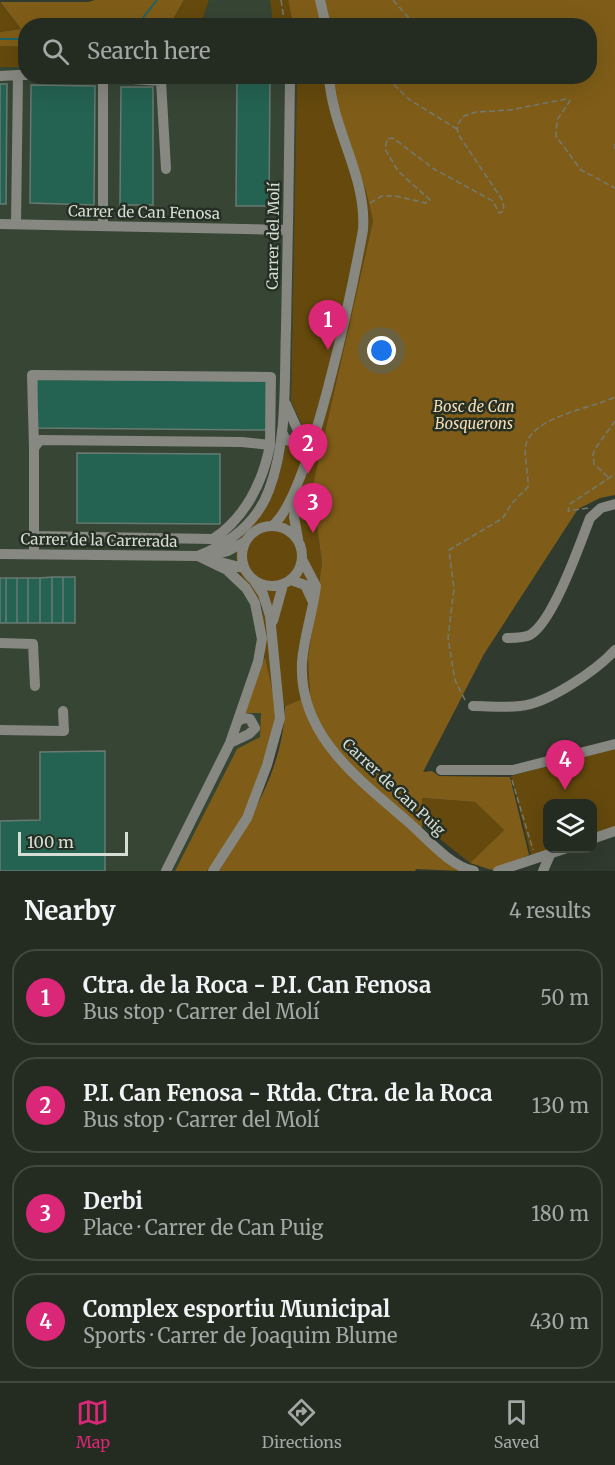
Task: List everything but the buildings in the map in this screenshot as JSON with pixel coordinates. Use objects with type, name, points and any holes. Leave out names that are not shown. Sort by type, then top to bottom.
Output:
[{"type":"street","points":[[320,0],[324,18]]},
{"type":"street","points":[[0,76],[18,75]]},
{"type":"street","points":[[15,224],[22,84]]},
{"type":"street","points":[[102,226],[103,84]]},
{"type":"street","points":[[161,84],[166,169]]},
{"type":"street","name":"Carrer del Molí","points":[[198,556],[224,546],[251,519],[268,493],[278,460],[284,395],[290,84]]},
{"type":"street","points":[[213,871],[247,818],[277,734],[280,707],[270,616],[263,594],[243,568],[242,554],[246,540],[256,531],[272,526],[284,513],[298,483],[315,435],[361,243],[364,206],[333,109],[330,84]]},
{"type":"street","name":"Carrer de Can Fenosa","points":[[0,224],[288,230]]},
{"type":"street","points":[[34,536],[213,539],[229,529],[265,473],[270,446],[272,377],[32,375],[34,554]]},
{"type":"street","name":"Carrer del Molí","points":[[282,432],[286,440],[292,441],[299,433],[284,395]]},
{"type":"street","points":[[34,448],[40,440],[242,442],[270,446]]},
{"type":"street","points":[[271,630],[287,583],[303,561],[294,517],[298,483]]},
{"type":"street","points":[[507,638],[528,636],[536,631],[554,604],[590,518],[601,508],[615,504]]},
{"type":"street","points":[[272,526],[290,531],[298,539]]},
{"type":"street","name":"Carrer de la Carrerada","points":[[0,554],[198,556],[228,551],[246,540]]},
{"type":"street","points":[[166,871],[230,743],[258,662],[262,639],[255,603],[238,578],[198,556]]},
{"type":"street","name":"Carrer de la Carrerada","points":[[198,556],[243,568]]},
{"type":"street","name":"Carrer de Can Puig","points":[[303,561],[315,581],[304,648],[302,676],[305,696],[320,736],[379,796],[453,860],[474,871]]},
{"type":"street","points":[[255,582],[267,586],[287,583],[305,585],[311,593],[312,603]]},
{"type":"street","points":[[0,643],[33,644],[35,686]]},
{"type":"street","points":[[473,706],[521,706],[541,701],[605,661],[615,650]]},
{"type":"street","points":[[0,730],[64,731],[63,711]]},
{"type":"street","points":[[230,743],[249,734],[255,728],[250,719],[244,718],[238,721]]},
{"type":"street","points":[[441,770],[509,770],[615,744]]},
{"type":"street","points":[[597,837],[615,831]]},
{"type":"street","points":[[498,871],[556,853]]},
{"type":"street","points":[[543,871],[550,855]]},
{"type":"path","points":[[281,0],[284,18]]},
{"type":"path","points":[[393,0],[409,18]]},
{"type":"path","points":[[394,84],[404,95],[458,129]]},
{"type":"path","points":[[364,206],[382,196],[426,203],[430,200],[398,171],[385,149],[387,139],[393,138],[435,169],[493,201],[499,213],[504,211],[502,201],[458,134],[457,124],[464,116],[476,112],[510,110],[566,99],[570,101],[570,105],[557,120],[556,136],[581,170],[615,188]]},
{"type":"path","points":[[615,144],[615,149]]},
{"type":"path","points":[[473,706],[460,694],[448,638],[454,589],[449,550],[503,518],[512,503],[528,487],[529,470],[524,447],[532,431],[547,422],[615,397]]},
{"type":"path","points":[[608,477],[594,464],[593,454],[615,421]]},
{"type":"path","points":[[601,508],[568,511],[570,504],[615,474]]},
{"type":"path","points":[[509,770],[536,859]]},
{"type":"shaded area","points":[[184,0],[209,0],[203,18],[174,18]]},
{"type":"shaded area","points":[[209,0],[270,0],[272,18],[203,18]]},
{"type":"shaded area","points":[[270,0],[288,0],[292,18],[272,18]]},
{"type":"shaded area","points":[[0,3],[18,25],[18,29],[0,32]]},
{"type":"shaded area","points":[[0,46],[18,47],[18,67],[0,67]]},
{"type":"shaded area","points":[[0,67],[18,67],[18,84],[297,84],[291,401],[304,430],[299,445],[286,445],[281,470],[236,569],[262,604],[265,657],[245,712],[261,713],[260,737],[237,749],[175,871],[0,871]]},
{"type":"shaded area","points":[[297,84],[333,84],[341,121],[366,191],[373,221],[312,489],[322,563],[308,658],[310,696],[285,706],[276,706],[265,657],[262,604],[236,569],[236,542],[255,521],[269,498],[286,445],[299,445],[304,430],[291,401]]},
{"type":"shaded area","points":[[615,748],[615,827],[597,834],[597,799],[543,799],[543,852],[531,855],[511,776]]},
{"type":"shaded area","points":[[421,798],[475,802],[504,830],[470,863],[421,824]]},
{"type":"green space","points":[[95,0],[184,0],[174,18],[18,18],[18,25],[0,2],[88,2]]},
{"type":"green space","name":"Bosc de Can Bosquerons","points":[[288,0],[615,0],[615,495],[600,498],[578,509],[484,654],[423,772],[432,771],[439,776],[510,777],[529,855],[492,870],[470,863],[504,830],[475,802],[422,798],[422,840],[461,871],[416,869],[415,871],[219,871],[253,813],[272,772],[279,750],[285,706],[310,696],[308,658],[322,563],[312,489],[373,221],[366,191],[341,121],[333,84],[597,84],[597,18],[292,18]]},
{"type":"green space","points":[[18,29],[18,47],[0,46],[0,32]]},
{"type":"green space","points":[[265,657],[276,706],[274,728],[249,803],[233,835],[207,871],[175,871],[237,749],[260,737],[261,713],[245,713]]},
{"type":"waterway","points":[[143,18],[157,0]]},
{"type":"waterway","points":[[0,39],[18,39]]},
{"type":"place","name":"Ctra. de la Roca - P.I. Can Fenosa","points":[[328,350]]},
{"type":"place","name":"P.I. Can Fenosa - Rtda. Ctra. de la Roca","points":[[308,474]]},
{"type":"place","name":"Derbi","points":[[313,533]]},
{"type":"place","name":"Complex esportiu Municipal","points":[[565,790]]}]
